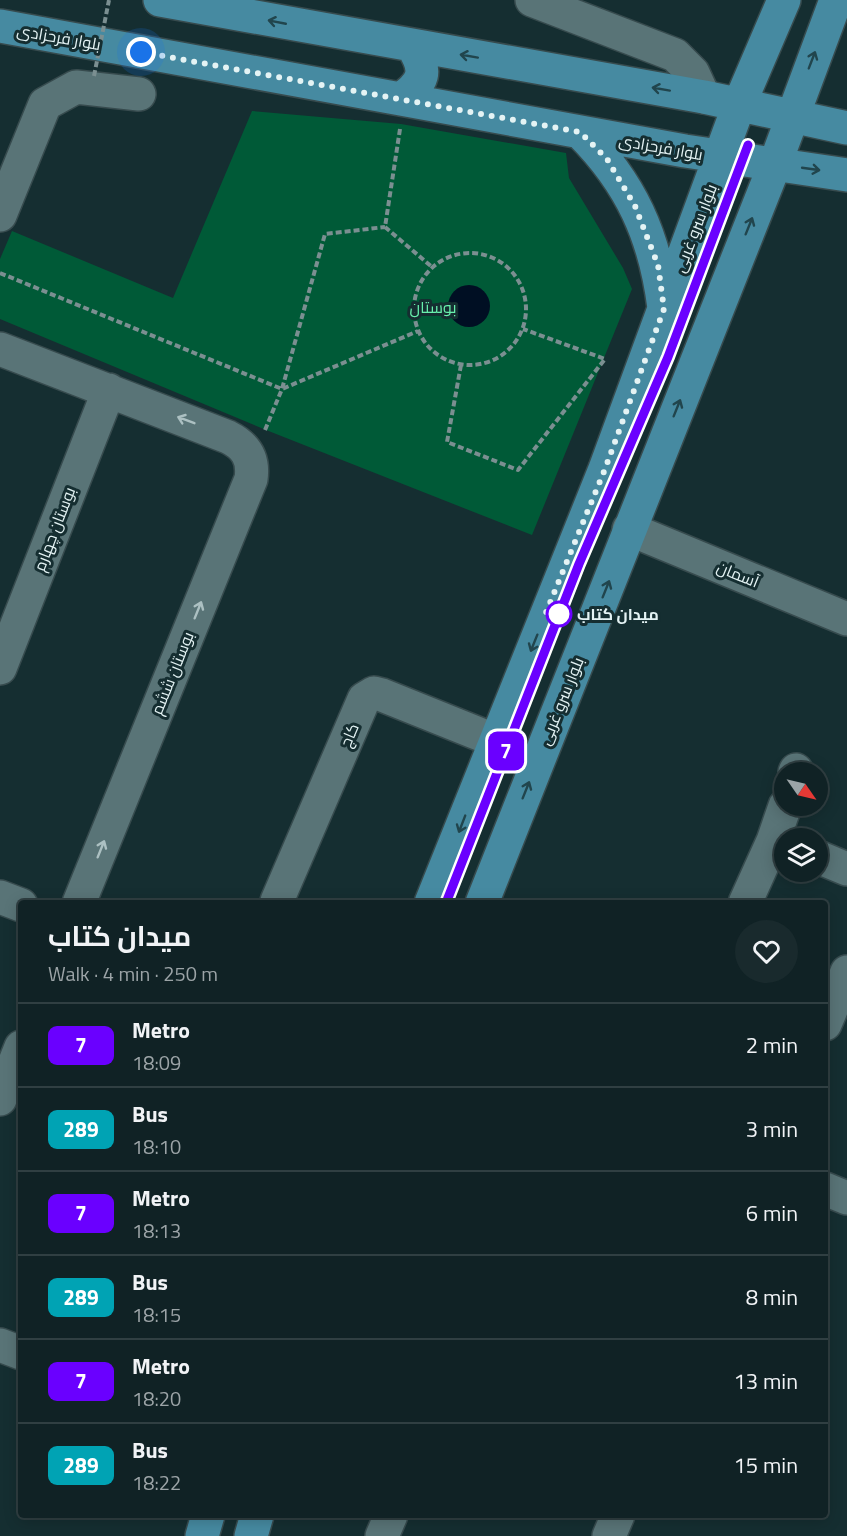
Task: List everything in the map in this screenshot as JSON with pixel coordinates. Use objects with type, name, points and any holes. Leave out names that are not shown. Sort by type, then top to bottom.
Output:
[{"type":"main road","points":[[160,0],[413,47],[704,97],[847,128]]},
{"type":"main road","name":"بلوار سرو غربی","points":[[432,900],[494,740],[605,469],[739,105],[784,0]]},
{"type":"main road","name":"بلوار سرو غربی","points":[[483,900],[774,164],[836,0]]},
{"type":"main road","name":"بلوار فرحزادی","points":[[0,26],[401,111],[580,132],[774,164]]},
{"type":"main road","points":[[401,111],[423,75],[422,62],[413,47]]},
{"type":"main road","points":[[580,132],[607,159],[635,206],[658,265],[664,309]]},
{"type":"main road","points":[[774,164],[847,175]]},
{"type":"main road","points":[[202,1536],[207,1518]]},
{"type":"main road","points":[[250,1536],[256,1518]]},
{"type":"street","points":[[539,1],[675,55],[693,73],[704,97]]},
{"type":"street","points":[[0,215],[45,104],[76,87],[139,94]]},
{"type":"street","points":[[0,349],[240,443]]},
{"type":"street","name":"بوستان چهارم","points":[[0,669],[108,390]]},
{"type":"street","name":"بوستان ششم","points":[[80,900],[251,478],[252,462],[240,443]]},
{"type":"street","name":"آسمان","points":[[629,529],[845,613]]},
{"type":"street","name":"کاج","points":[[277,900],[364,699],[374,693],[382,694],[494,740]]},
{"type":"street","points":[[747,900],[774,852]]},
{"type":"street","points":[[828,861],[847,869]]},
{"type":"street","points":[[0,897],[18,904]]},
{"type":"street","points":[[828,1017],[847,972]]},
{"type":"street","points":[[0,1099],[18,1054]]},
{"type":"street","points":[[828,1189],[847,1198]]},
{"type":"street","points":[[0,1345],[18,1352]]},
{"type":"street","points":[[382,1536],[390,1518]]},
{"type":"street","points":[[609,1536],[617,1518]]},
{"type":"path","points":[[94,76],[109,0]]},
{"type":"path","points":[[385,226],[401,111]]},
{"type":"path","points":[[240,443],[266,430],[282,389],[325,234],[385,226],[432,267]]},
{"type":"path","points":[[466,252],[485,254],[502,262],[516,275],[525,292],[527,311],[523,329],[513,346],[498,358],[480,365],[461,365],[443,359],[428,347],[418,331],[414,315],[415,297],[432,267],[448,257],[466,252]]},
{"type":"path","points":[[0,273],[282,389],[418,331]]},
{"type":"path","points":[[461,365],[447,441],[518,470],[605,359],[523,329]]},
{"type":"green space","name":"بوستان","points":[[252,111],[401,124],[566,153],[569,178],[623,268],[632,289],[532,535],[266,430],[0,319],[0,259],[12,231],[173,298]]},
{"type":"water","points":[[469,285],[477,286],[484,291],[489,298],[489,314],[484,321],[477,326],[469,327],[461,326],[454,321],[449,314],[448,306],[449,298],[454,291],[461,286]]},
{"type":"metro line","name":"7","points":[[447,900],[579,564],[668,357],[748,145]]},
{"type":"place","name":"میدان کتاب","points":[[559,614]]},
{"type":"route","points":[[141,52],[580,132],[607,159],[635,206],[658,265],[664,309],[605,469],[545,615],[559,614]]}]
